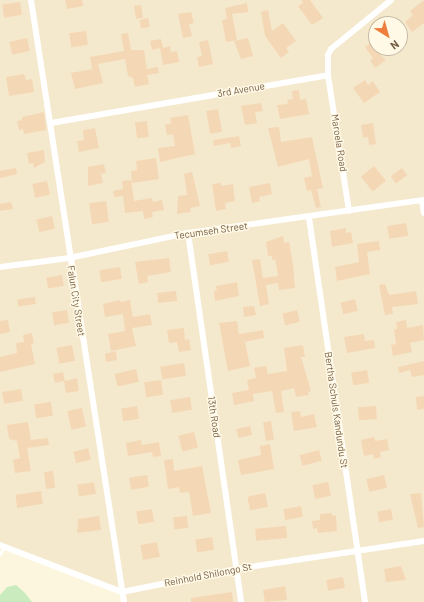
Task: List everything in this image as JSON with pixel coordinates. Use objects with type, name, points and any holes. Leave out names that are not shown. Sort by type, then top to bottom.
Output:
[{"type":"street","name":"Falun City Street","points":[[31,0],[51,123],[69,258],[124,602]]},
{"type":"street","points":[[328,75],[328,55],[331,49],[392,0]]},
{"type":"street","name":"3rd Avenue","points":[[51,123],[328,75]]},
{"type":"street","name":"Maroela Road","points":[[328,75],[350,210]]},
{"type":"street","points":[[423,200],[424,213]]},
{"type":"street","name":"Tecumseh Street","points":[[0,267],[69,258],[188,233],[309,218],[350,210],[423,200]]},
{"type":"street","name":"Bertha Schuls Kandundu St","points":[[309,218],[365,602]]},
{"type":"street","name":"13th Road","points":[[188,233],[242,602]]},
{"type":"street","name":"Reinhold Shilongo St","points":[[122,592],[236,569],[424,541]]},
{"type":"street","points":[[2,546],[122,592]]},
{"type":"lane","points":[[0,554],[2,546]]},
{"type":"shaded area","points":[[0,0],[424,0],[424,602],[124,602],[122,592],[0,545]]},
{"type":"green space","points":[[16,585],[32,602],[0,602],[0,595],[7,587]]},
{"type":"building","points":[[65,0],[82,0],[83,6],[67,9]]},
{"type":"building","points":[[301,0],[310,0],[323,18],[312,25],[298,6],[303,3]]},
{"type":"building","points":[[424,0],[424,23],[412,32],[408,26],[408,19],[413,15],[410,11]]},
{"type":"building","points":[[20,2],[22,15],[4,18],[2,5]]},
{"type":"building","points":[[247,3],[248,12],[232,14],[237,40],[226,42],[222,20],[227,19],[225,8]]},
{"type":"building","points":[[141,5],[143,18],[136,19],[134,6]]},
{"type":"building","points":[[268,10],[272,31],[283,23],[296,41],[286,48],[289,52],[281,58],[265,36],[261,12]]},
{"type":"building","points":[[191,12],[194,23],[189,24],[192,36],[183,38],[178,14]]},
{"type":"building","points":[[148,18],[150,27],[141,29],[139,20]]},
{"type":"building","points":[[86,31],[88,45],[71,47],[69,33]]},
{"type":"building","points":[[128,33],[131,50],[144,50],[147,69],[158,67],[159,73],[147,75],[149,84],[135,87],[133,78],[128,76],[125,59],[98,64],[103,83],[75,89],[71,73],[92,69],[90,57],[124,51],[121,34]]},
{"type":"building","points":[[27,38],[30,51],[12,55],[9,42]]},
{"type":"building","points":[[248,38],[253,56],[241,59],[234,41]]},
{"type":"building","points":[[161,39],[163,48],[170,46],[171,52],[177,51],[179,62],[163,65],[160,48],[152,50],[150,41]]},
{"type":"building","points":[[208,40],[213,64],[199,67],[197,57],[202,56],[199,42]]},
{"type":"building","points":[[372,56],[382,56],[386,60],[375,68],[370,60],[373,58]]},
{"type":"building","points":[[24,74],[26,80],[32,79],[34,92],[9,96],[6,77]]},
{"type":"building","points":[[365,80],[368,85],[373,81],[380,92],[364,103],[353,88]]},
{"type":"building","points":[[299,90],[300,100],[306,99],[309,114],[280,119],[277,105],[288,104],[287,100],[293,99],[292,91]]},
{"type":"building","points":[[261,103],[263,111],[255,112],[257,123],[245,125],[241,106]]},
{"type":"building","points":[[218,109],[222,132],[210,134],[206,111]]},
{"type":"building","points":[[44,112],[46,130],[24,134],[23,129],[19,130],[17,121],[22,120],[22,117]]},
{"type":"building","points":[[188,115],[195,154],[160,162],[158,148],[175,146],[173,134],[167,135],[165,124],[171,124],[170,118]]},
{"type":"building","points":[[147,121],[149,137],[137,138],[135,122]]},
{"type":"building","points":[[373,123],[376,144],[369,145],[368,137],[363,138],[361,125]]},
{"type":"building","points":[[279,127],[281,142],[312,137],[323,188],[317,189],[321,207],[316,208],[311,190],[307,191],[304,178],[312,176],[309,159],[278,167],[268,128]]},
{"type":"building","points":[[95,128],[99,148],[79,152],[77,141],[84,140],[83,130]]},
{"type":"building","points":[[239,136],[241,146],[231,148],[230,143],[214,146],[213,140]]},
{"type":"building","points":[[44,150],[45,162],[34,168],[33,163],[29,164],[27,153]]},
{"type":"building","points":[[156,158],[159,179],[132,183],[131,171],[137,170],[136,161]]},
{"type":"building","points":[[104,164],[106,173],[101,174],[103,183],[88,186],[88,167]]},
{"type":"building","points":[[374,166],[386,181],[373,191],[361,177]]},
{"type":"building","points":[[16,168],[17,174],[0,178],[0,171]]},
{"type":"building","points":[[402,168],[407,175],[396,184],[391,176]]},
{"type":"building","points":[[192,172],[200,206],[190,208],[191,212],[177,214],[178,196],[187,195],[184,174]]},
{"type":"building","points":[[131,180],[134,201],[152,198],[153,202],[162,200],[164,210],[152,212],[153,217],[144,219],[143,211],[125,213],[123,196],[114,197],[113,191],[123,189],[122,181]]},
{"type":"building","points":[[47,181],[50,195],[35,198],[32,184]]},
{"type":"building","points":[[221,183],[221,186],[233,184],[235,201],[225,203],[226,209],[216,211],[212,184]]},
{"type":"building","points":[[270,183],[272,194],[259,197],[260,201],[252,203],[249,187]]},
{"type":"building","points":[[106,201],[109,222],[92,224],[89,203]]},
{"type":"building","points":[[11,202],[13,209],[0,211],[0,204]]},
{"type":"building","points":[[52,216],[55,229],[39,232],[36,220]]},
{"type":"building","points":[[406,223],[408,236],[389,239],[387,226]]},
{"type":"building","points":[[346,228],[346,233],[351,232],[353,243],[332,247],[330,231]]},
{"type":"building","points":[[283,236],[284,243],[289,242],[295,288],[279,290],[278,283],[266,285],[269,304],[260,306],[252,260],[260,259],[263,278],[278,276],[275,259],[272,260],[272,256],[268,256],[266,242]]},
{"type":"building","points":[[379,241],[380,250],[367,252],[370,274],[337,281],[335,267],[359,262],[357,244]]},
{"type":"building","points":[[227,251],[229,262],[210,265],[208,254]]},
{"type":"building","points":[[169,258],[171,272],[147,276],[148,282],[139,284],[135,262]]},
{"type":"building","points":[[120,267],[122,279],[101,282],[99,270]]},
{"type":"building","points":[[62,275],[64,286],[48,289],[46,278]]},
{"type":"building","points":[[237,282],[239,296],[215,301],[214,291],[217,290],[216,286]]},
{"type":"building","points":[[385,284],[389,295],[416,291],[418,304],[392,307],[393,314],[385,315],[379,285]]},
{"type":"building","points":[[176,291],[177,301],[158,303],[157,293]]},
{"type":"building","points":[[35,297],[36,304],[18,306],[17,300]]},
{"type":"building","points":[[355,299],[358,311],[343,314],[340,303]]},
{"type":"building","points":[[120,300],[121,302],[130,300],[133,317],[150,314],[152,325],[132,328],[136,346],[111,351],[108,334],[125,331],[123,314],[105,317],[103,304]]},
{"type":"building","points":[[254,306],[256,315],[244,317],[243,307]]},
{"type":"building","points":[[67,310],[69,323],[54,325],[52,312]]},
{"type":"building","points":[[297,310],[300,322],[285,325],[282,314]]},
{"type":"building","points":[[8,320],[10,332],[0,334],[0,321]]},
{"type":"building","points":[[406,320],[407,328],[423,325],[424,340],[410,343],[412,352],[393,356],[391,345],[396,344],[394,330],[397,329],[396,322]]},
{"type":"building","points":[[237,321],[239,334],[263,330],[264,338],[245,342],[250,366],[228,371],[219,323]]},
{"type":"building","points":[[184,328],[185,340],[189,339],[191,350],[179,352],[177,342],[169,343],[167,330]]},
{"type":"building","points":[[32,333],[34,343],[31,344],[35,364],[0,372],[0,357],[17,353],[16,343],[24,342],[23,335]]},
{"type":"building","points":[[364,334],[365,341],[374,340],[375,348],[347,353],[344,337]]},
{"type":"building","points":[[72,345],[75,361],[59,364],[56,348]]},
{"type":"building","points":[[303,345],[305,357],[301,357],[311,391],[308,392],[309,395],[296,397],[294,388],[281,391],[284,412],[276,413],[272,391],[253,394],[254,401],[234,405],[232,393],[249,390],[247,380],[256,378],[254,368],[266,366],[268,374],[287,371],[284,348]]},
{"type":"building","points":[[116,351],[117,360],[106,362],[105,354]]},
{"type":"building","points":[[424,361],[424,375],[412,377],[410,370],[399,373],[398,367]]},
{"type":"building","points":[[184,363],[186,376],[162,380],[160,367]]},
{"type":"building","points":[[136,369],[139,382],[117,387],[115,374]]},
{"type":"building","points":[[367,370],[369,383],[353,385],[351,373]]},
{"type":"building","points":[[63,372],[65,381],[77,378],[79,391],[66,393],[64,381],[55,383],[53,374]]},
{"type":"building","points":[[161,380],[163,395],[146,397],[144,382]]},
{"type":"building","points":[[21,389],[23,401],[4,404],[2,392]]},
{"type":"building","points":[[424,396],[424,409],[417,410],[416,397]]},
{"type":"building","points":[[190,397],[192,410],[172,413],[170,400]]},
{"type":"building","points":[[51,402],[53,416],[36,418],[34,404]]},
{"type":"building","points":[[137,406],[139,419],[123,421],[121,409]]},
{"type":"building","points":[[376,406],[377,419],[359,420],[358,407]]},
{"type":"building","points":[[82,408],[86,427],[71,430],[67,411]]},
{"type":"building","points":[[300,411],[301,417],[314,414],[317,427],[294,431],[291,412]]},
{"type":"building","points":[[271,421],[274,440],[266,441],[263,422]]},
{"type":"building","points":[[28,422],[31,440],[48,438],[49,445],[27,448],[31,471],[15,473],[13,460],[20,458],[17,441],[9,439],[7,425]]},
{"type":"building","points":[[250,426],[252,435],[238,438],[236,429]]},
{"type":"building","points":[[194,432],[198,448],[182,451],[178,436]]},
{"type":"building","points":[[374,437],[375,441],[387,439],[389,450],[380,452],[381,457],[374,459],[373,454],[364,456],[361,440]]},
{"type":"building","points":[[141,440],[142,445],[159,442],[161,456],[153,457],[152,452],[128,456],[126,443]]},
{"type":"building","points":[[270,444],[274,469],[241,475],[238,460],[261,455],[260,446]]},
{"type":"building","points":[[88,448],[91,460],[76,463],[73,452]]},
{"type":"building","points":[[319,450],[322,461],[303,466],[300,455]]},
{"type":"building","points":[[173,459],[174,471],[202,466],[211,513],[193,516],[189,492],[180,493],[179,487],[168,489],[164,460]]},
{"type":"building","points":[[53,471],[55,488],[46,489],[44,472]]},
{"type":"building","points":[[147,475],[149,487],[131,490],[129,478]]},
{"type":"building","points":[[384,475],[387,488],[369,492],[366,479]]},
{"type":"building","points":[[94,482],[96,494],[79,497],[77,485]]},
{"type":"building","points":[[328,482],[331,496],[315,499],[312,485]]},
{"type":"building","points":[[41,491],[43,504],[17,508],[15,495]]},
{"type":"building","points":[[265,493],[268,507],[250,510],[247,497]]},
{"type":"building","points":[[421,493],[424,527],[418,528],[410,494]]},
{"type":"building","points":[[301,506],[303,517],[285,520],[283,509]]},
{"type":"building","points":[[152,509],[154,522],[138,524],[136,512]]},
{"type":"building","points":[[391,509],[393,520],[379,522],[377,511]]},
{"type":"building","points":[[332,513],[332,516],[336,515],[337,531],[318,533],[317,528],[313,529],[312,521],[320,520],[320,514]]},
{"type":"building","points":[[99,516],[101,530],[77,533],[78,519]]},
{"type":"building","points":[[187,516],[188,528],[174,529],[173,517]]},
{"type":"building","points":[[286,526],[287,538],[256,541],[255,529]]},
{"type":"building","points":[[212,537],[214,550],[197,552],[195,540]]},
{"type":"building","points":[[157,542],[160,557],[143,560],[140,545]]},
{"type":"building","points":[[401,566],[406,580],[386,582],[384,569]]},
{"type":"building","points":[[343,577],[345,588],[328,591],[326,580]]},
{"type":"building","points":[[285,586],[287,600],[265,602],[263,590]]},
{"type":"building","points":[[232,592],[233,602],[191,602],[191,598]]}]
